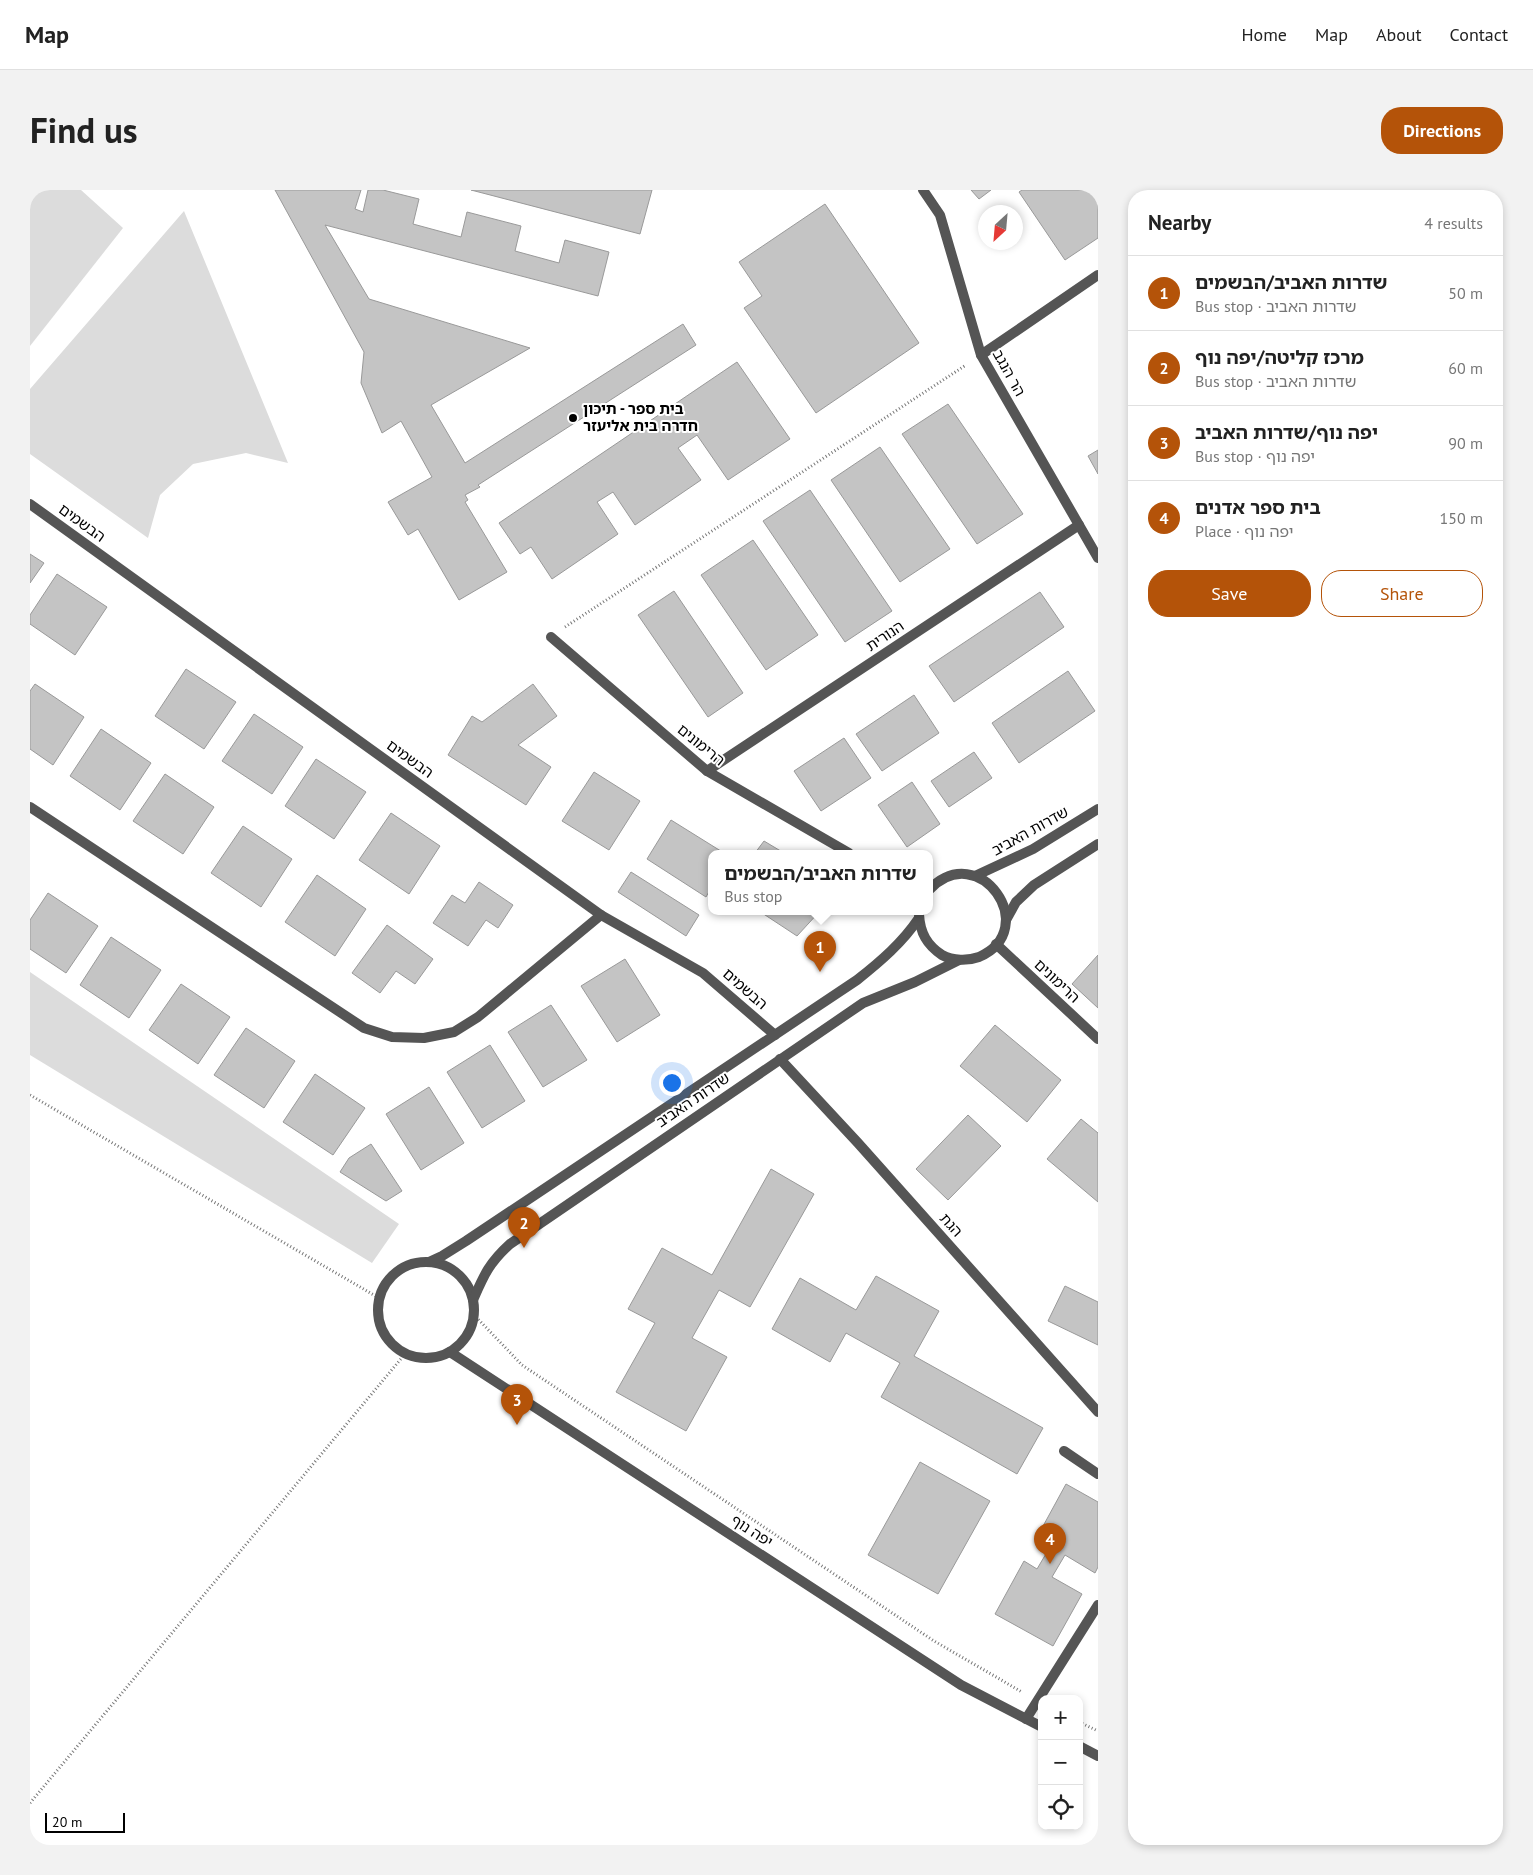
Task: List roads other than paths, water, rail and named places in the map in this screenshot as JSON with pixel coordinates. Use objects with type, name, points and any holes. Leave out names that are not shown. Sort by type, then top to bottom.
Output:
[{"type":"street","name":"הר הנגב","points":[[923,190],[940,215],[981,355],[1098,558]]},
{"type":"street","points":[[981,355],[1098,275]]},
{"type":"street","name":"הבשמים","points":[[30,504],[601,915],[703,973],[775,1035]]},
{"type":"street","name":"הנורית","points":[[707,771],[1079,525]]},
{"type":"street","name":"הרימונים","points":[[551,637],[707,771],[844,850]]},
{"type":"street","points":[[30,807],[364,1028],[392,1037],[424,1038],[454,1032],[478,1017],[601,915]]},
{"type":"street","name":"שדרות האביב","points":[[975,876],[1033,849],[1098,809]]},
{"type":"street","points":[[996,944],[1003,933],[1006,920],[1016,902],[1034,885],[1098,844]]},
{"type":"street","points":[[933,887],[946,877],[960,874],[975,876],[988,882],[998,893],[1004,906],[1006,920]]},
{"type":"street","name":"שדרות האביב","points":[[429,1262],[466,1241],[870,970],[906,936],[918,915]]},
{"type":"street","points":[[919,915],[924,938],[933,949],[945,957],[959,960]]},
{"type":"street","name":"הרימונים","points":[[996,944],[1098,1039]]},
{"type":"street","name":"שדרות האביב","points":[[473,1300],[485,1271],[496,1256],[510,1244],[780,1059],[863,1003],[915,982],[959,960],[974,959],[987,953],[996,944]]},
{"type":"street","name":"הגת","points":[[780,1059],[858,1143],[1098,1412]]},
{"type":"street","points":[[429,1262],[446,1266],[458,1274],[468,1286],[473,1300],[474,1315],[470,1330],[462,1343],[450,1352],[436,1357],[421,1358],[405,1354],[391,1344],[382,1330],[377,1314],[379,1298],[386,1282],[397,1270],[413,1264],[429,1262]]},
{"type":"street","name":"יפה נוף","points":[[450,1352],[961,1685],[1038,1725]]},
{"type":"street","points":[[1064,1451],[1098,1474]]},
{"type":"street","points":[[1026,1719],[1098,1605]]},
{"type":"street","points":[[1083,1748],[1098,1756]]},
{"type":"place","name":"בית ספר - תיכון חדרה בית אליעזר","points":[[573,418]]},
{"type":"place","name":"שדרות האביב/הבשמים","points":[[820,972]]},
{"type":"place","name":"מרכז קליטה/יפה נוף","points":[[524,1248]]},
{"type":"place","name":"יפה נוף/שדרות האביב","points":[[517,1425]]},
{"type":"place","name":"בית ספר אדנים","points":[[1050,1564]]}]
